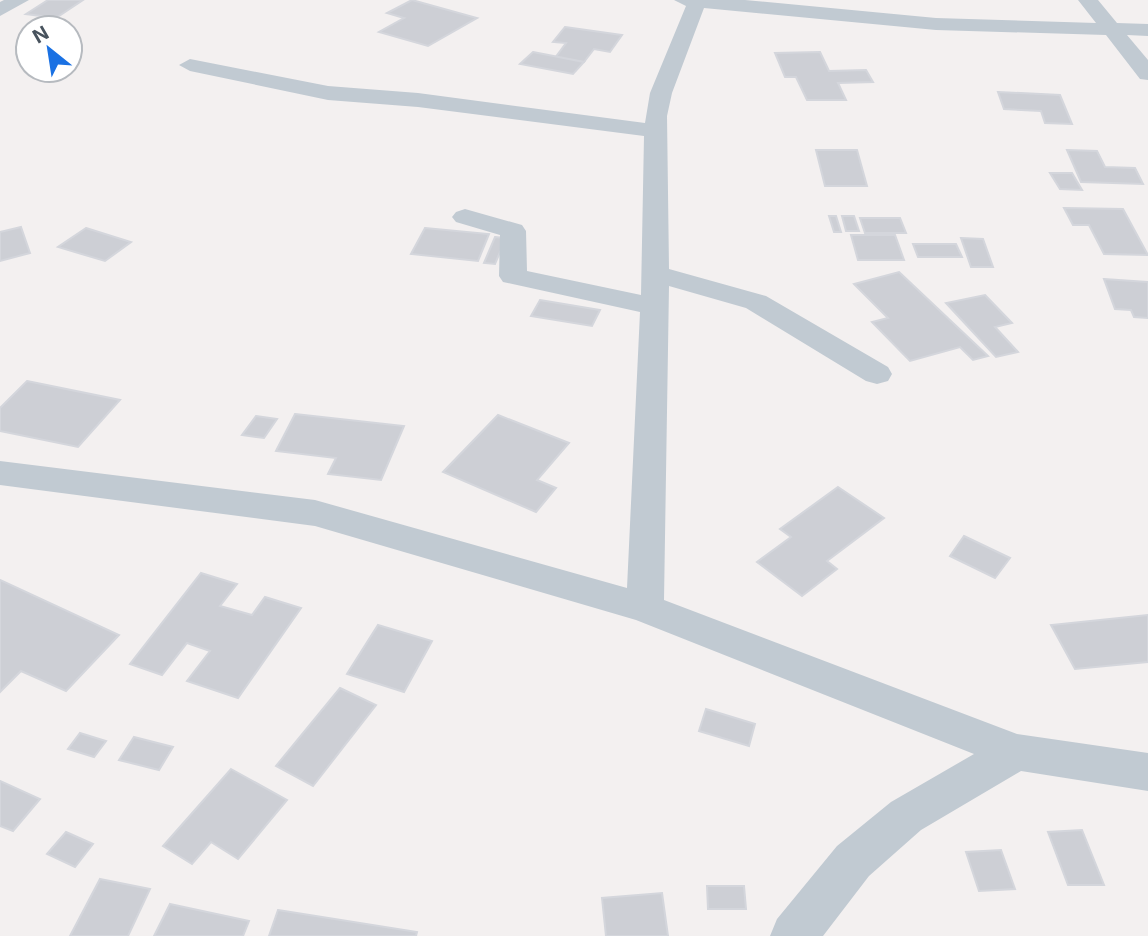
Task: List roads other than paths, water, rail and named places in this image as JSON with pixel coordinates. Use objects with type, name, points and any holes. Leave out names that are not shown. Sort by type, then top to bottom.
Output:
[{"type":"street","points":[[0,10],[19,0]]},
{"type":"street","points":[[1088,0],[1148,74]]},
{"type":"street","points":[[645,608],[656,274],[656,131],[661,93],[690,1],[936,24],[1148,30]]},
{"type":"street","points":[[190,65],[328,93],[418,100],[656,131]]},
{"type":"street","points":[[465,216],[513,230],[513,276],[655,307]]},
{"type":"street","points":[[656,274],[756,302],[877,374]]},
{"type":"street","points":[[0,473],[316,513],[645,608],[1016,752],[1148,772]]},
{"type":"street","points":[[794,936],[853,861],[906,816],[1016,752]]}]
